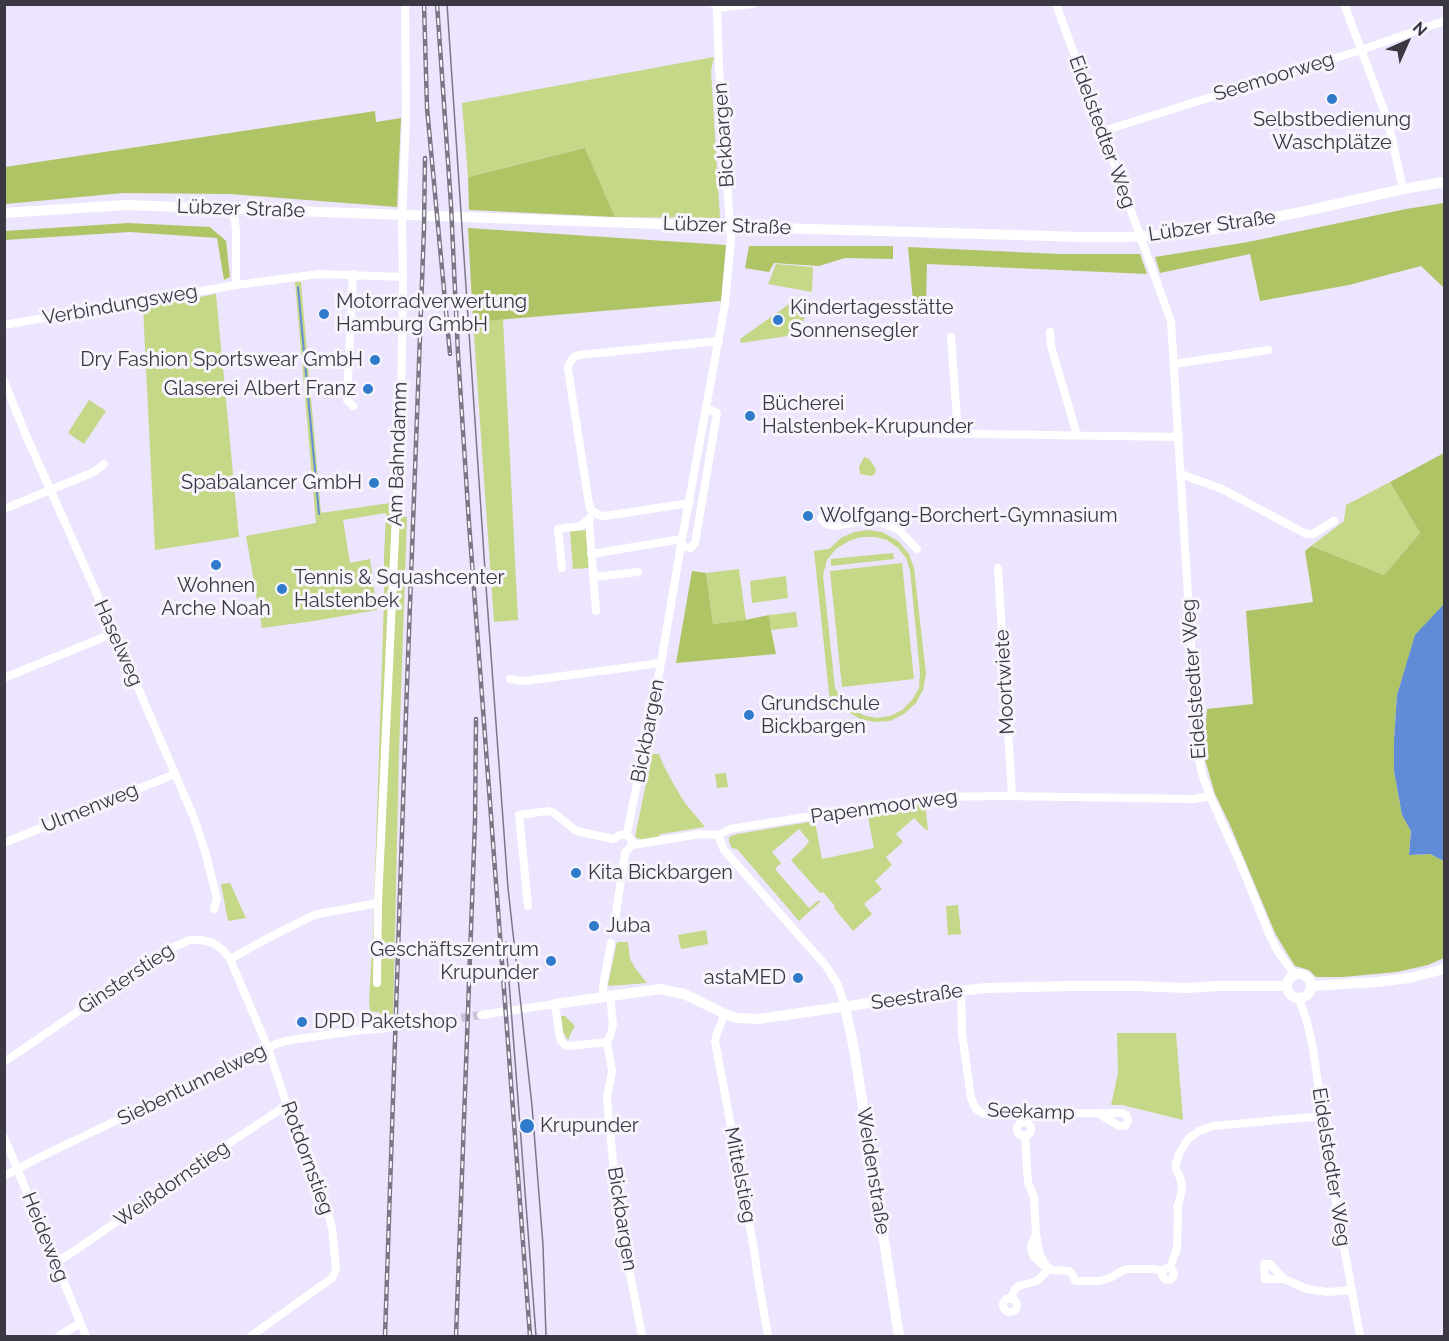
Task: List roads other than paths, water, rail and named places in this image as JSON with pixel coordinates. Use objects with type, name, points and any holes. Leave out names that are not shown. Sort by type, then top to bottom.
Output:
[{"type":"street","name":"Am Bahndamm","points":[[377,983],[378,903],[400,418],[402,226],[406,115],[405,4]]},
{"type":"street","points":[[716,6],[753,4]]},
{"type":"street","name":"Eidelstedter Weg","points":[[1056,4],[1172,321],[1198,752],[1202,774],[1270,936],[1294,975]]},
{"type":"street","points":[[1344,4],[1388,121],[1403,189]]},
{"type":"street","name":"Bickbargen","points":[[627,834],[662,663],[725,304],[731,226],[716,6]]},
{"type":"street","name":"Seemoorweg","points":[[1103,130],[1361,50],[1444,21]]},
{"type":"street","name":"Lübzer Straße","points":[[4,213],[126,205],[1083,237],[1140,236],[1215,229],[1444,182]]},
{"type":"street","points":[[232,208],[236,230],[236,285]]},
{"type":"street","points":[[353,274],[347,400],[353,406]]},
{"type":"street","name":"Verbindungsweg","points":[[4,325],[298,276],[353,274],[403,277]]},
{"type":"street","points":[[1050,332],[1051,346],[1077,435]]},
{"type":"street","points":[[951,337],[958,433]]},
{"type":"street","points":[[596,611],[591,554],[592,516],[568,369],[571,360],[579,355],[719,341]]},
{"type":"street","points":[[1174,364],[1268,350]]},
{"type":"street","name":"Haselweg","points":[[4,381],[194,818],[217,899],[214,909]]},
{"type":"street","name":"Bickbargen","points":[[682,543],[691,548],[695,543],[717,413],[707,408]]},
{"type":"street","points":[[914,433],[1179,437]]},
{"type":"street","points":[[4,509],[94,472],[104,464]]},
{"type":"street","points":[[1180,474],[1222,489],[1306,534],[1313,534],[1334,522]]},
{"type":"street","points":[[562,568],[558,529],[581,526],[592,516],[690,503]]},
{"type":"street","points":[[821,518],[826,524],[835,526],[863,521],[883,522],[899,530],[917,549]]},
{"type":"street","points":[[591,554],[682,543]]},
{"type":"street","name":"Moortwiete","points":[[998,568],[1012,796]]},
{"type":"street","points":[[593,577],[638,572]]},
{"type":"street","points":[[4,678],[114,633]]},
{"type":"street","name":"Bickbargen","points":[[510,679],[525,681],[662,663]]},
{"type":"street","name":"Ulmenweg","points":[[4,843],[175,774]]},
{"type":"street","name":"Papenmoorweg","points":[[632,845],[700,834],[718,835],[730,829],[920,799],[1012,796],[1194,799],[1210,796]]},
{"type":"street","points":[[528,906],[519,815],[548,811],[581,832],[613,839],[627,834],[632,841],[626,853],[614,927]]},
{"type":"street","points":[[718,835],[724,849],[826,966],[837,985],[845,1007]]},
{"type":"street","points":[[230,959],[310,917],[378,903]]},
{"type":"street","name":"Ginsterstieg","points":[[4,1062],[171,948],[182,943],[201,940],[213,943],[230,959],[268,1048]]},
{"type":"street","name":"Bickbargen","points":[[611,943],[603,986],[613,1024],[607,1042],[612,1071],[607,1098],[613,1162],[642,1336]]},
{"type":"street","points":[[1311,986],[1409,978],[1444,969]]},
{"type":"street","points":[[1303,974],[1310,981],[1311,986],[1307,995],[1299,999],[1290,995],[1286,986],[1287,981],[1294,975],[1303,974]]},
{"type":"street","name":"Seestraße","points":[[481,1015],[660,989],[684,994],[737,1018],[764,1019],[961,990],[1071,986],[1175,988],[1286,986]]},
{"type":"street","name":"Seekamp","points":[[961,990],[962,1033],[973,1104],[976,1109],[982,1113],[1024,1118],[1099,1114]]},
{"type":"street","name":"Eidelstedter Weg","points":[[1299,999],[1312,1043],[1322,1116],[1360,1336]]},
{"type":"street","points":[[555,1004],[560,1039],[565,1045],[607,1042]]},
{"type":"street","name":"Weidenstraße","points":[[845,1007],[854,1048],[899,1336]]},
{"type":"street","name":"Mittelstieg","points":[[724,1014],[716,1041],[768,1336]]},
{"type":"street","name":"Siebentunnelweg","points":[[4,1176],[285,1041],[390,1028]]},
{"type":"street","name":"Rotdornstieg","points":[[251,1336],[332,1278],[336,1269],[332,1228],[322,1190],[307,1147],[287,1104],[268,1048]]},
{"type":"street","name":"Weißdornstieg","points":[[56,1262],[287,1104]]},
{"type":"street","points":[[1024,1118],[1030,1127],[1030,1131],[1025,1135],[1028,1182],[1034,1197],[1036,1233],[1032,1241],[1032,1252],[1043,1265],[1069,1271],[1075,1281],[1099,1281],[1128,1269],[1166,1270],[1177,1248],[1177,1207],[1182,1183],[1177,1173],[1176,1163],[1188,1139],[1213,1125],[1322,1116]]},
{"type":"street","name":"Heideweg","points":[[4,1137],[86,1336]]},
{"type":"street","points":[[1010,1299],[1015,1289],[1037,1281],[1050,1268]]},
{"type":"street","points":[[1284,1280],[1306,1289],[1328,1292],[1352,1290]]},
{"type":"street","points":[[59,1336],[80,1323]]},
{"type":"water","points":[[1444,604],[1444,861],[1430,854],[1409,855],[1411,831],[1402,815],[1394,771],[1394,740],[1397,695],[1415,635]]},
{"type":"waterway","points":[[298,287],[319,514]]},
{"type":"tunnel","points":[[390,1028],[481,1015]]},
{"type":"tram line","points":[[447,4],[508,888],[532,1106],[543,1245],[546,1336]]},
{"type":"tram line","points":[[506,942],[536,1336]]},
{"type":"railway","points":[[424,4],[427,108],[450,354]]},
{"type":"railway","points":[[437,4],[469,523],[530,1336]]},
{"type":"railway","points":[[385,1336],[425,158]]},
{"type":"railway","points":[[456,1336],[475,821],[476,719]]},
{"type":"place","name":"Selbstbedienung Waschplätze","points":[[1332,99]]},
{"type":"place","name":"Motorradverwertung Hamburg GmbH","points":[[324,314]]},
{"type":"place","name":"Kindertagesstätte Sonnensegler","points":[[778,320]]},
{"type":"place","name":"Dry Fashion Sportswear GmbH","points":[[375,360]]},
{"type":"place","name":"Glaserei Albert Franz","points":[[368,389]]},
{"type":"place","name":"Bücherei Halstenbek-Krupunder","points":[[750,416]]},
{"type":"place","name":"Spabalancer GmbH","points":[[374,483]]},
{"type":"place","name":"Wolfgang-Borchert-Gymnasium","points":[[808,516]]},
{"type":"place","name":"Wohnen Arche Noah","points":[[216,565]]},
{"type":"place","name":"Tennis & Squashcenter Halstenbek","points":[[282,589]]},
{"type":"place","name":"Grundschule Bickbargen","points":[[749,715]]},
{"type":"place","name":"Kita Bickbargen","points":[[576,873]]},
{"type":"place","name":"Juba","points":[[594,926]]},
{"type":"place","name":"Geschäftszentrum Krupunder","points":[[551,961]]},
{"type":"place","name":"astaMED","points":[[798,978]]},
{"type":"place","name":"DPD Paketshop","points":[[302,1022]]},
{"type":"place","name":"Krupunder","points":[[527,1126]]}]
